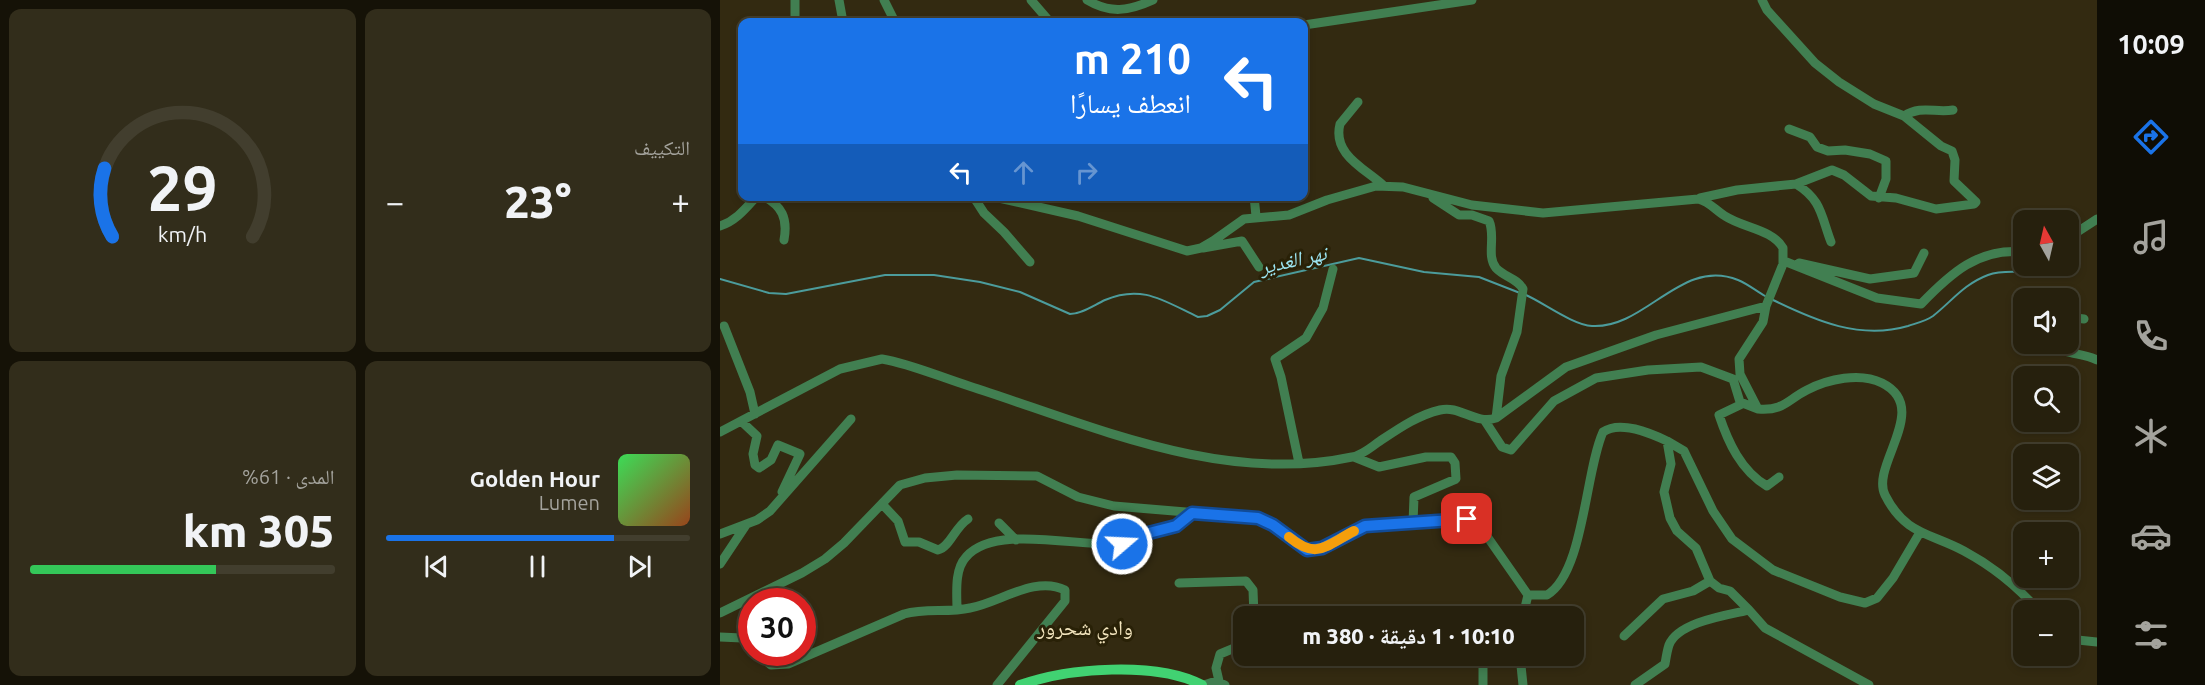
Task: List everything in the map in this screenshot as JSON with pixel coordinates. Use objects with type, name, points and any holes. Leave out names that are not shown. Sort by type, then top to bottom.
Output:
[{"type":"main road","points":[[1020,685],[1061,674],[1114,671],[1164,672],[1203,685]]},
{"type":"street","points":[[795,0],[795,18]]},
{"type":"street","points":[[839,0],[842,18]]},
{"type":"street","points":[[884,0],[893,18]]},
{"type":"street","points":[[1031,0],[1047,18]]},
{"type":"street","points":[[1087,0],[1102,9],[1119,10],[1135,8],[1153,0]]},
{"type":"street","points":[[1308,24],[1472,0]]},
{"type":"street","points":[[1201,248],[1244,219],[1256,216],[1289,215],[1347,194],[1384,186],[1402,187],[1498,209],[1543,213],[1698,199],[1737,190],[1796,184],[1832,170],[1844,175],[1875,197],[1896,198],[1916,205],[1947,209],[1965,207],[1976,202],[1954,181],[1955,160],[1952,150],[1941,146],[1904,116],[1874,104],[1839,82],[1797,44],[1767,10],[1762,0]]},
{"type":"street","points":[[1358,102],[1340,124],[1341,145],[1349,158],[1384,186]]},
{"type":"street","points":[[1904,116],[1915,109],[1943,112],[1953,110]]},
{"type":"street","points":[[1789,129],[1810,137],[1817,147],[1828,151],[1845,150],[1870,154],[1886,161],[1886,179],[1875,197]]},
{"type":"street","points":[[1796,184],[1810,192],[1821,208],[1831,242]]},
{"type":"street","points":[[1429,195],[1459,214],[1472,215],[1489,221],[1494,231],[1491,255],[1495,267],[1522,285],[1523,295],[1517,332],[1501,376],[1496,418]]},
{"type":"street","points":[[1698,199],[1708,201],[1725,216],[1774,238],[1784,248],[1786,262],[1766,306],[1763,322],[1743,351],[1739,364],[1743,383],[1758,409]]},
{"type":"street","points":[[720,226],[728,224],[753,201]]},
{"type":"street","points":[[772,201],[783,213],[784,240]]},
{"type":"street","points":[[976,201],[984,213],[1005,232],[1029,262]]},
{"type":"street","points":[[1012,201],[1078,216],[1176,249],[1201,248],[1242,241],[1259,267]]},
{"type":"street","points":[[1254,201],[1256,216]]},
{"type":"street","points":[[2079,231],[2097,219]]},
{"type":"street","points":[[1786,262],[1877,298],[1921,304],[1941,284],[1973,260],[2004,250],[2013,251]]},
{"type":"street","points":[[1786,262],[1801,263],[1870,279],[1914,273],[1923,253]]},
{"type":"street","points":[[1299,464],[1281,377],[1275,359],[1306,338],[1323,308],[1333,269]]},
{"type":"street","points":[[720,432],[840,369],[882,359],[1154,446],[1244,464],[1271,466],[1299,464],[1354,457],[1424,414],[1441,409],[1453,409],[1485,421],[1496,418],[1566,367],[1656,335],[1766,306]]},
{"type":"street","points":[[2079,318],[2084,319]]},
{"type":"street","points":[[724,326],[750,392],[755,414]]},
{"type":"street","points":[[2071,354],[2087,355],[2097,360]]},
{"type":"street","points":[[1485,421],[1502,447],[1511,450],[1554,401],[1596,378],[1648,370],[1689,366],[1728,375],[1736,386],[1737,397],[1742,404],[1758,409],[1776,409],[1805,390],[1831,380],[1869,379],[1890,388],[1899,402],[1901,416],[1882,487],[1894,508],[1919,534],[1964,551],[2008,580],[2028,600]]},
{"type":"street","points":[[1742,404],[1719,415],[1727,439],[1739,460],[1758,481],[1767,486],[1779,477]]},
{"type":"street","points":[[720,534],[757,520],[779,502],[850,419]]},
{"type":"street","points":[[741,421],[757,436],[753,454],[755,465],[759,468],[771,460],[778,445],[801,453],[789,474],[779,502]]},
{"type":"street","points":[[1528,595],[1547,595],[1559,586],[1563,579],[1582,519],[1594,454],[1603,432],[1609,428],[1620,427],[1653,434],[1684,451],[1713,511],[1732,539],[1773,570],[1840,597],[1859,602],[1871,602],[1893,578],[1919,534]]},
{"type":"street","points":[[1667,441],[1671,464],[1664,492],[1670,518],[1677,531],[1699,553],[1710,580],[1719,588],[1730,591],[1765,628],[1869,685]]},
{"type":"street","points":[[1354,457],[1379,467],[1426,457],[1451,457],[1455,463],[1456,479],[1414,497],[1413,523]]},
{"type":"street","points":[[720,613],[802,573],[825,559],[900,485],[925,478],[1029,475],[1044,477],[1088,500],[1136,509],[1258,518],[1273,525],[1307,550],[1322,548],[1365,526],[1467,519],[1474,521],[1528,595],[1525,606]]},
{"type":"street","points":[[882,504],[898,521],[905,542],[919,542],[938,550],[947,544],[957,526],[968,519]]},
{"type":"street","points":[[957,610],[958,578],[965,557],[986,544],[1016,540],[1122,544],[1137,536],[1176,526],[1192,513]]},
{"type":"street","points":[[999,523],[1016,540]]},
{"type":"street","points":[[720,564],[746,525]]},
{"type":"street","points":[[1624,636],[1663,599],[1693,591],[1710,580]]},
{"type":"street","points":[[1179,583],[1246,581],[1253,590],[1254,606]]},
{"type":"street","points":[[816,652],[904,614],[925,609],[973,608],[1012,593],[1038,587],[1053,585],[1065,590],[1065,601],[997,685]]},
{"type":"street","points":[[1635,685],[1665,664],[1669,645],[1676,635],[1708,620],[1749,610]]},
{"type":"street","points":[[720,637],[738,638]]},
{"type":"street","points":[[2079,640],[2097,642]]},
{"type":"street","points":[[1203,685],[1222,683],[1216,668],[1220,654],[1233,649]]},
{"type":"street","points":[[1483,666],[1483,685]]},
{"type":"street","points":[[1521,666],[1523,685]]},
{"type":"waterway","name":"نهر الغدير","points":[[720,279],[769,293],[786,294],[885,275],[934,275],[980,282],[1020,292],[1070,314],[1083,311],[1118,295],[1142,294],[1163,300],[1198,317],[1220,310],[1254,282],[1359,258],[1424,272],[1479,277],[1520,293]]},
{"type":"waterway","name":"نهر الغدير","points":[[1773,300],[1805,315],[1839,326],[1873,331],[1890,330],[1930,318],[1965,288],[1988,275],[2013,272]]},
{"type":"waterway","name":"نهر الغدير","points":[[1526,295],[1568,318],[1592,326],[1611,324],[1630,317],[1681,285],[1699,278],[1718,275],[1738,280],[1765,296]]},
{"type":"slow traffic","points":[[1289,537],[1307,550],[1316,550],[1354,531]]},
{"type":"district","name":"وادي شحرور","points":[[1085,628]]},
{"type":"route","points":[[1122,544],[1137,536],[1156,533],[1176,526],[1192,513],[1258,518],[1273,525],[1307,550],[1322,548],[1365,526],[1467,519]]}]
